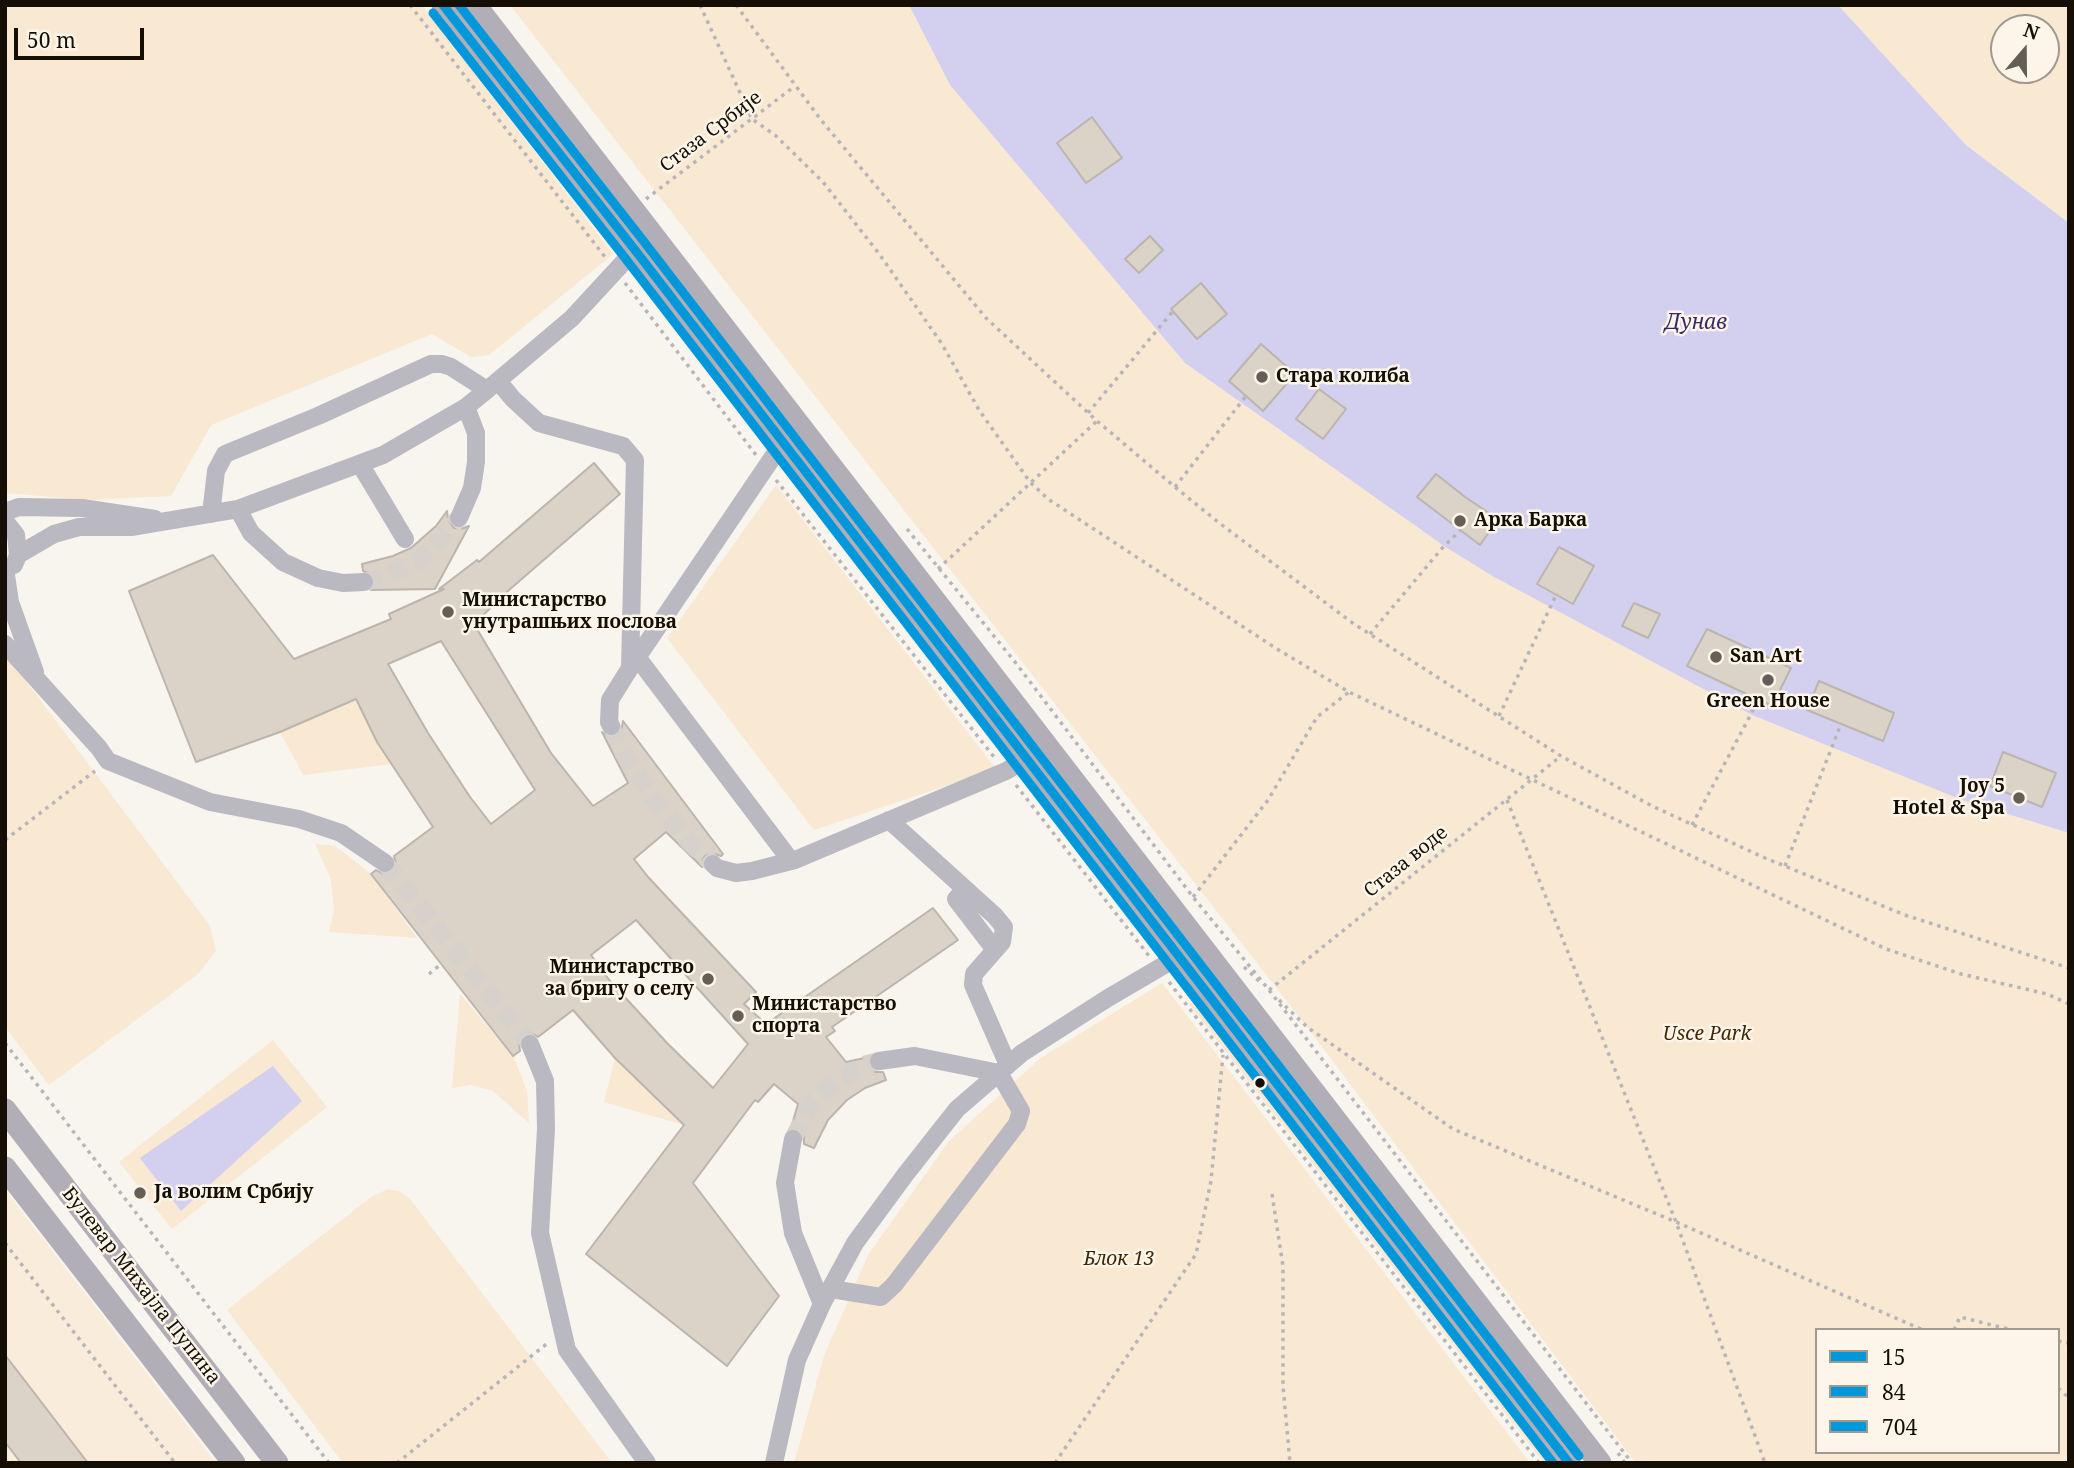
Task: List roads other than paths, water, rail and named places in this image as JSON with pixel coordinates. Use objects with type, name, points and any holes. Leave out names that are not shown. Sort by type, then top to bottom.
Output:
[{"type":"main road","points":[[475,5],[643,241],[792,435],[1027,759],[1569,1463]]},
{"type":"main road","points":[[450,8],[643,241]]},
{"type":"main road","points":[[792,435],[1047,747],[1600,1463]]},
{"type":"main road","name":"Булевар Михајла Пупина","points":[[5,1110],[276,1463]]},
{"type":"main road","name":"Булевар Михајла Пупина","points":[[5,1168],[234,1463]]},
{"type":"main road","points":[[72,1254],[99,1232]]},
{"type":"lane","points":[[37,679],[10,602],[6,575],[18,555],[54,534],[79,527],[131,527],[238,509],[383,455],[466,407],[493,386],[572,318],[643,241]]},
{"type":"lane","points":[[211,514],[216,471],[225,454],[330,411],[431,364],[451,367],[493,386],[513,399],[539,423],[623,446],[635,460],[633,662],[791,861]]},
{"type":"lane","points":[[459,518],[472,488],[476,462],[476,433],[466,407]]},
{"type":"lane","points":[[611,726],[610,700],[633,662],[766,467],[792,435]]},
{"type":"lane","points":[[360,464],[405,539]]},
{"type":"lane","points":[[5,512],[19,507],[82,508],[169,521]]},
{"type":"lane","points":[[238,509],[251,534],[283,562],[318,578],[344,583],[364,582]]},
{"type":"lane","points":[[5,520],[16,535],[18,555]]},
{"type":"lane","points":[[5,645],[108,761],[210,802],[299,819],[341,833],[384,863]]},
{"type":"lane","points":[[713,864],[717,868],[736,873],[752,872],[791,861],[1006,771],[1047,747]]},
{"type":"lane","points":[[827,1296],[881,1297],[894,1285],[1017,1124],[1021,1111],[973,985],[974,974],[995,950],[956,899],[965,889],[889,820]]},
{"type":"lane","points":[[774,1463],[797,1360],[827,1296],[855,1243],[957,1109],[1022,1053],[1200,944]]},
{"type":"lane","points":[[530,1044],[545,1081],[546,1129],[540,1233],[567,1350],[647,1463]]},
{"type":"lane","points":[[879,1061],[915,1056],[1003,1069]]},
{"type":"lane","points":[[793,1139],[785,1182],[793,1233],[827,1296]]},
{"type":"water","name":"Дунав","points":[[909,5],[1838,5],[1966,145],[2069,223],[2069,833],[1962,800],[1752,715],[1494,577],[1444,546],[1185,363],[950,85]]},
{"type":"water","points":[[273,1066],[302,1101],[181,1211],[140,1158]]},
{"type":"tunnel","points":[[364,582],[382,578],[417,561],[432,549],[459,518]]},
{"type":"tunnel","points":[[611,726],[624,754],[656,802],[689,842],[713,864]]},
{"type":"tunnel","points":[[385,863],[530,1044]]},
{"type":"tunnel","points":[[793,1139],[813,1100],[838,1080],[867,1064],[879,1061]]},
{"type":"place","name":"Стара колиба","points":[[1262,377]]},
{"type":"place","name":"Арка Барка","points":[[1460,521]]},
{"type":"place","name":"Министарство унутрашњих послова","points":[[448,612]]},
{"type":"place","name":"San Art","points":[[1716,657]]},
{"type":"place","name":"Green House","points":[[1768,680]]},
{"type":"place","name":"Joy 5 Hotel & Spa","points":[[2019,798]]},
{"type":"place","name":"Министарство за бригу о селу","points":[[708,979]]},
{"type":"place","name":"Министарство спорта","points":[[738,1016]]},
{"type":"place","name":"Ја волим Србију","points":[[140,1193]]},
{"type":"park label","name":"Usce Park","points":[[1707,1035]]},
{"type":"park label","name":"Блок 13","points":[[1119,1260]]}]
